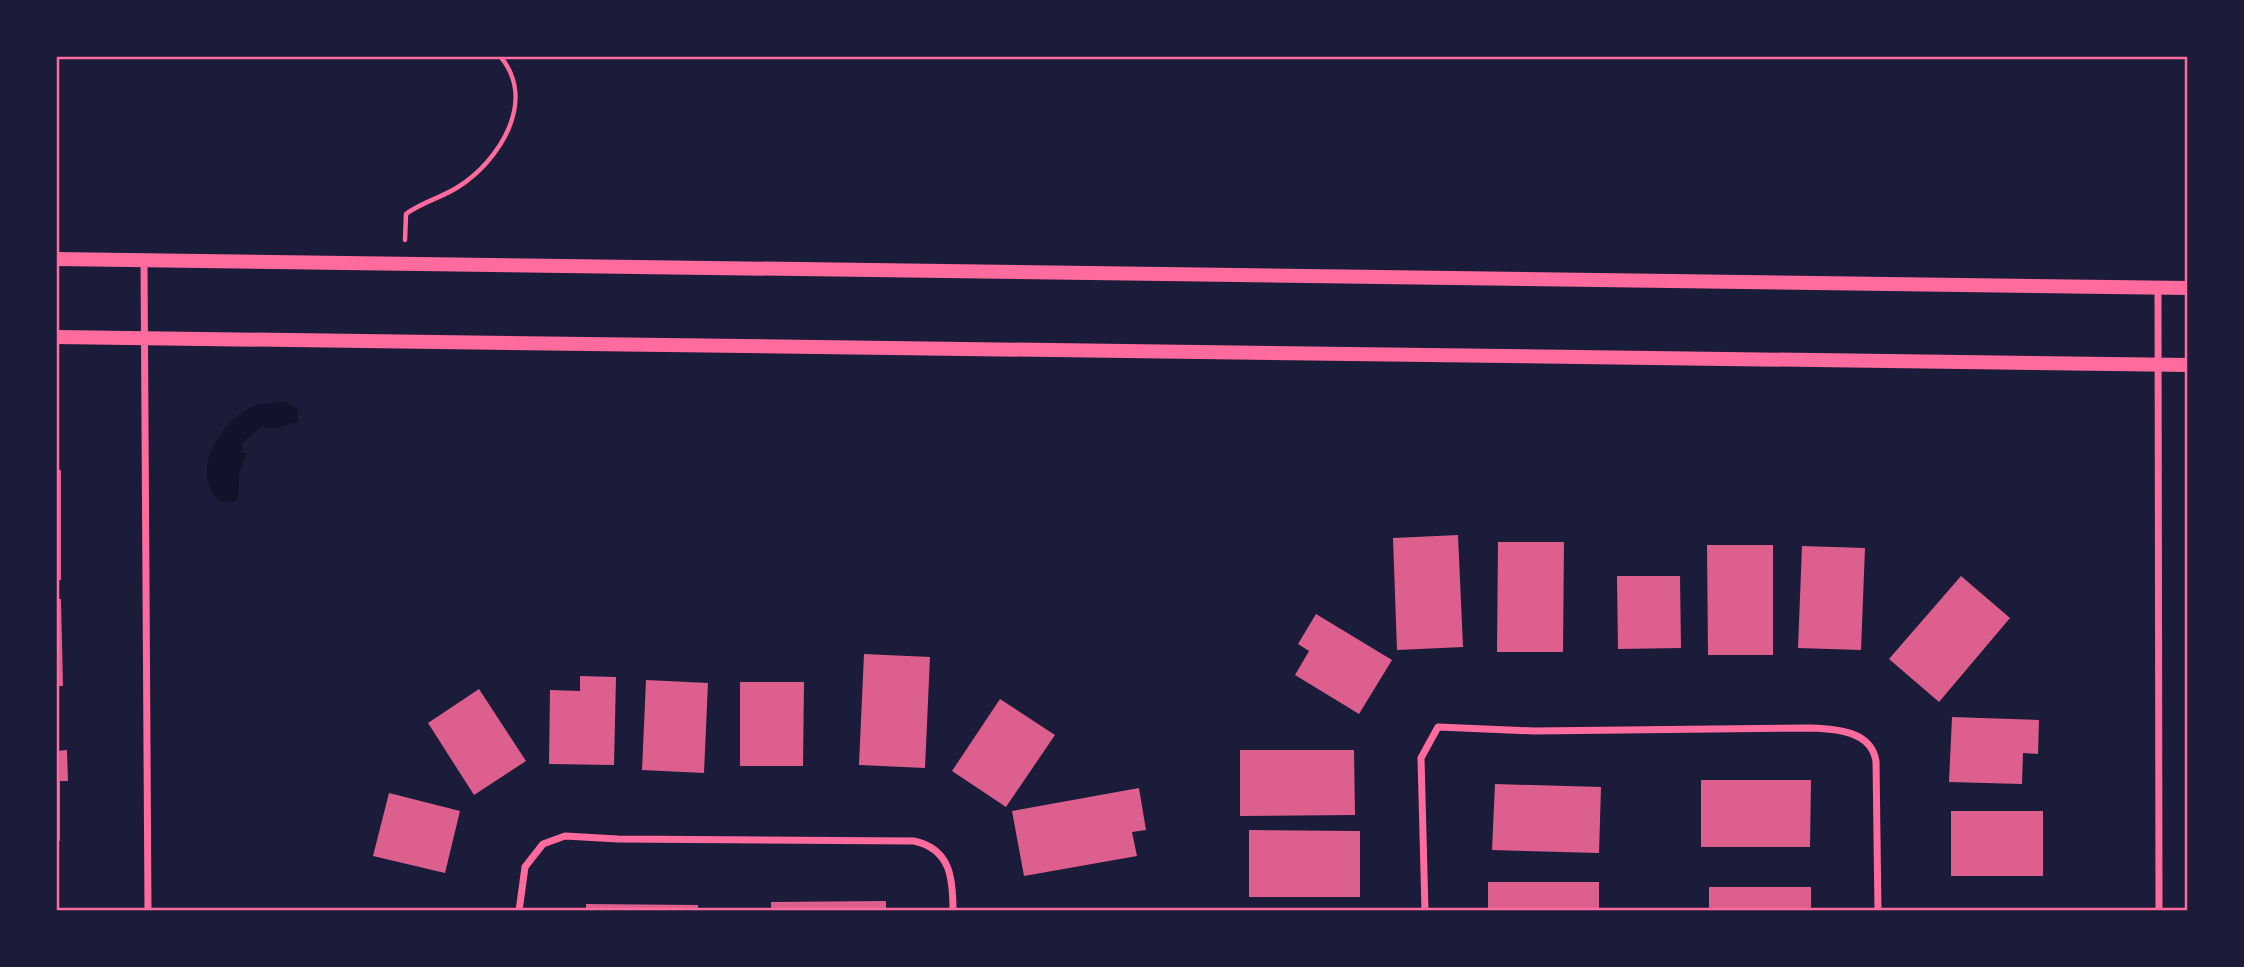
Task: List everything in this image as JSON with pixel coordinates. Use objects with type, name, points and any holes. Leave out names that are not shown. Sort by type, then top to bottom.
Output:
[{"type":"main road","points":[[56,259],[2188,288]]},
{"type":"main road","points":[[56,337],[2188,365]]},
{"type":"street","points":[[144,260],[148,911]]},
{"type":"street","points":[[2158,287],[2159,911]]},
{"type":"street","points":[[1424,911],[1421,758],[1437,727],[1534,731],[1811,728],[1835,730],[1864,738],[1874,749],[1876,761],[1878,911]]},
{"type":"street","points":[[519,911],[525,867],[543,844],[565,836],[658,840],[910,840],[927,844],[945,857],[951,875],[953,911]]},
{"type":"path","points":[[405,264],[406,214],[420,203],[460,186],[501,145],[513,124],[512,81],[500,56]]},
{"type":"shaded area","points":[[285,402],[298,409],[298,422],[274,429],[261,427],[243,442],[241,452],[246,454],[239,475],[238,498],[234,502],[220,501],[211,490],[207,478],[207,465],[218,438],[237,416],[248,409],[262,404]]},
{"type":"building","points":[[56,470],[61,470],[61,580],[56,580]]},
{"type":"building","points":[[1458,535],[1463,647],[1397,650],[1393,538]]},
{"type":"building","points":[[1498,542],[1564,542],[1563,652],[1497,652]]},
{"type":"building","points":[[1707,545],[1773,545],[1773,655],[1708,655]]},
{"type":"building","points":[[1802,546],[1865,548],[1861,650],[1798,648]]},
{"type":"building","points":[[1617,576],[1680,576],[1681,648],[1618,649]]},
{"type":"building","points":[[1961,576],[2010,618],[1939,702],[1889,659]]},
{"type":"building","points":[[56,599],[61,599],[63,686],[56,686]]},
{"type":"building","points":[[1316,614],[1392,660],[1359,714],[1295,675],[1309,651],[1298,644]]},
{"type":"building","points":[[864,654],[930,657],[925,768],[859,765]]},
{"type":"building","points":[[580,676],[616,677],[614,765],[549,764],[550,690],[580,691]]},
{"type":"building","points":[[646,680],[708,683],[704,773],[642,770]]},
{"type":"building","points":[[740,682],[804,682],[803,766],[740,766]]},
{"type":"building","points":[[479,689],[526,761],[474,795],[428,723]]},
{"type":"building","points":[[1000,699],[1055,735],[1006,807],[952,771]]},
{"type":"building","points":[[1952,717],[2039,720],[2038,754],[2023,753],[2022,784],[1949,782]]},
{"type":"building","points":[[67,750],[68,781],[60,781],[60,841],[56,841],[56,751]]},
{"type":"building","points":[[1240,750],[1354,750],[1355,815],[1240,816]]},
{"type":"building","points":[[1701,780],[1811,780],[1810,847],[1701,847]]},
{"type":"building","points":[[1495,784],[1601,787],[1599,853],[1492,850]]},
{"type":"building","points":[[1139,788],[1146,830],[1132,832],[1137,856],[1024,876],[1012,811]]},
{"type":"building","points":[[389,793],[460,811],[445,873],[373,856]]},
{"type":"building","points":[[1951,811],[2043,811],[2043,876],[1951,876]]},
{"type":"building","points":[[1249,830],[1360,831],[1360,897],[1249,897]]},
{"type":"building","points":[[1488,882],[1599,882],[1599,911],[1488,911]]},
{"type":"building","points":[[1709,887],[1811,887],[1811,911],[1709,911]]},
{"type":"building","points":[[886,901],[886,911],[771,911],[771,902]]},
{"type":"building","points":[[586,904],[698,905],[698,911],[586,911]]},
{"type":"building","points":[[1017,908],[1105,908],[1105,911],[1017,911]]}]
